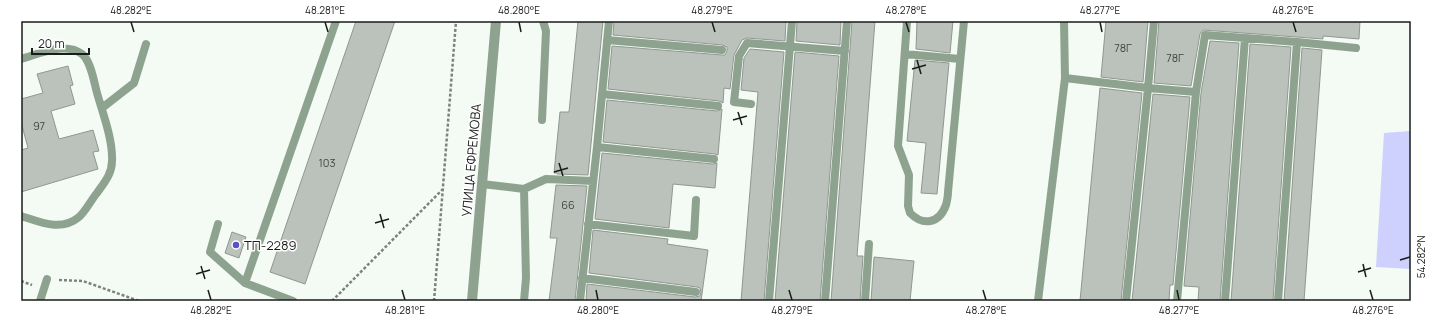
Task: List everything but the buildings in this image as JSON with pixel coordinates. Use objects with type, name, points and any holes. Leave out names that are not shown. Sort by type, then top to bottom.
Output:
[{"type":"street","name":"УЛИЦА ЕФРЕМОВА","points":[[472,301],[496,21]]},
{"type":"lane","points":[[245,283],[336,21]]},
{"type":"lane","points":[[542,120],[546,31],[544,21]]},
{"type":"lane","points":[[580,301],[609,21]]},
{"type":"lane","points":[[769,301],[792,21]]},
{"type":"lane","points":[[825,301],[847,21]]},
{"type":"lane","points":[[907,21],[898,146],[909,175],[908,206],[910,213],[921,221],[926,222],[932,221],[941,214],[946,205],[964,21]]},
{"type":"lane","points":[[1038,301],[1065,78],[1064,21]]},
{"type":"lane","points":[[1126,301],[1154,21]]},
{"type":"lane","points":[[1177,301],[1196,92],[1205,35],[1356,48]]},
{"type":"lane","points":[[1226,301],[1245,38]]},
{"type":"lane","points":[[607,40],[722,50]]},
{"type":"lane","points":[[1278,301],[1297,42]]},
{"type":"lane","points":[[751,104],[734,102],[739,56],[747,43],[844,51]]},
{"type":"lane","points":[[102,108],[134,83],[146,44]]},
{"type":"lane","points":[[21,59],[58,48],[72,50],[82,54],[88,61],[112,148],[110,175],[79,217],[71,222],[60,225],[49,225],[21,216]]},
{"type":"lane","points":[[905,54],[960,59]]},
{"type":"lane","points":[[1065,78],[1196,92]]},
{"type":"lane","points":[[602,94],[718,106]]},
{"type":"lane","points":[[597,147],[714,159]]},
{"type":"lane","points":[[482,184],[524,189],[546,178],[593,181]]},
{"type":"lane","points":[[524,189],[526,278],[524,301]]},
{"type":"lane","points":[[588,224],[694,236],[696,200]]},
{"type":"lane","points":[[218,224],[210,252],[245,283],[293,301]]},
{"type":"lane","points":[[865,301],[870,244]]},
{"type":"lane","points":[[582,278],[696,292]]},
{"type":"lane","points":[[40,301],[47,279]]},
{"type":"path","points":[[434,301],[456,21]]},
{"type":"path","points":[[332,301],[442,190]]},
{"type":"path","points":[[47,279],[83,281],[139,301]]},
{"type":"shaded area","points":[[1411,131],[1411,269],[1376,267],[1384,133]]},
{"type":"place","name":"ТП-2289","points":[[236,245]]}]
